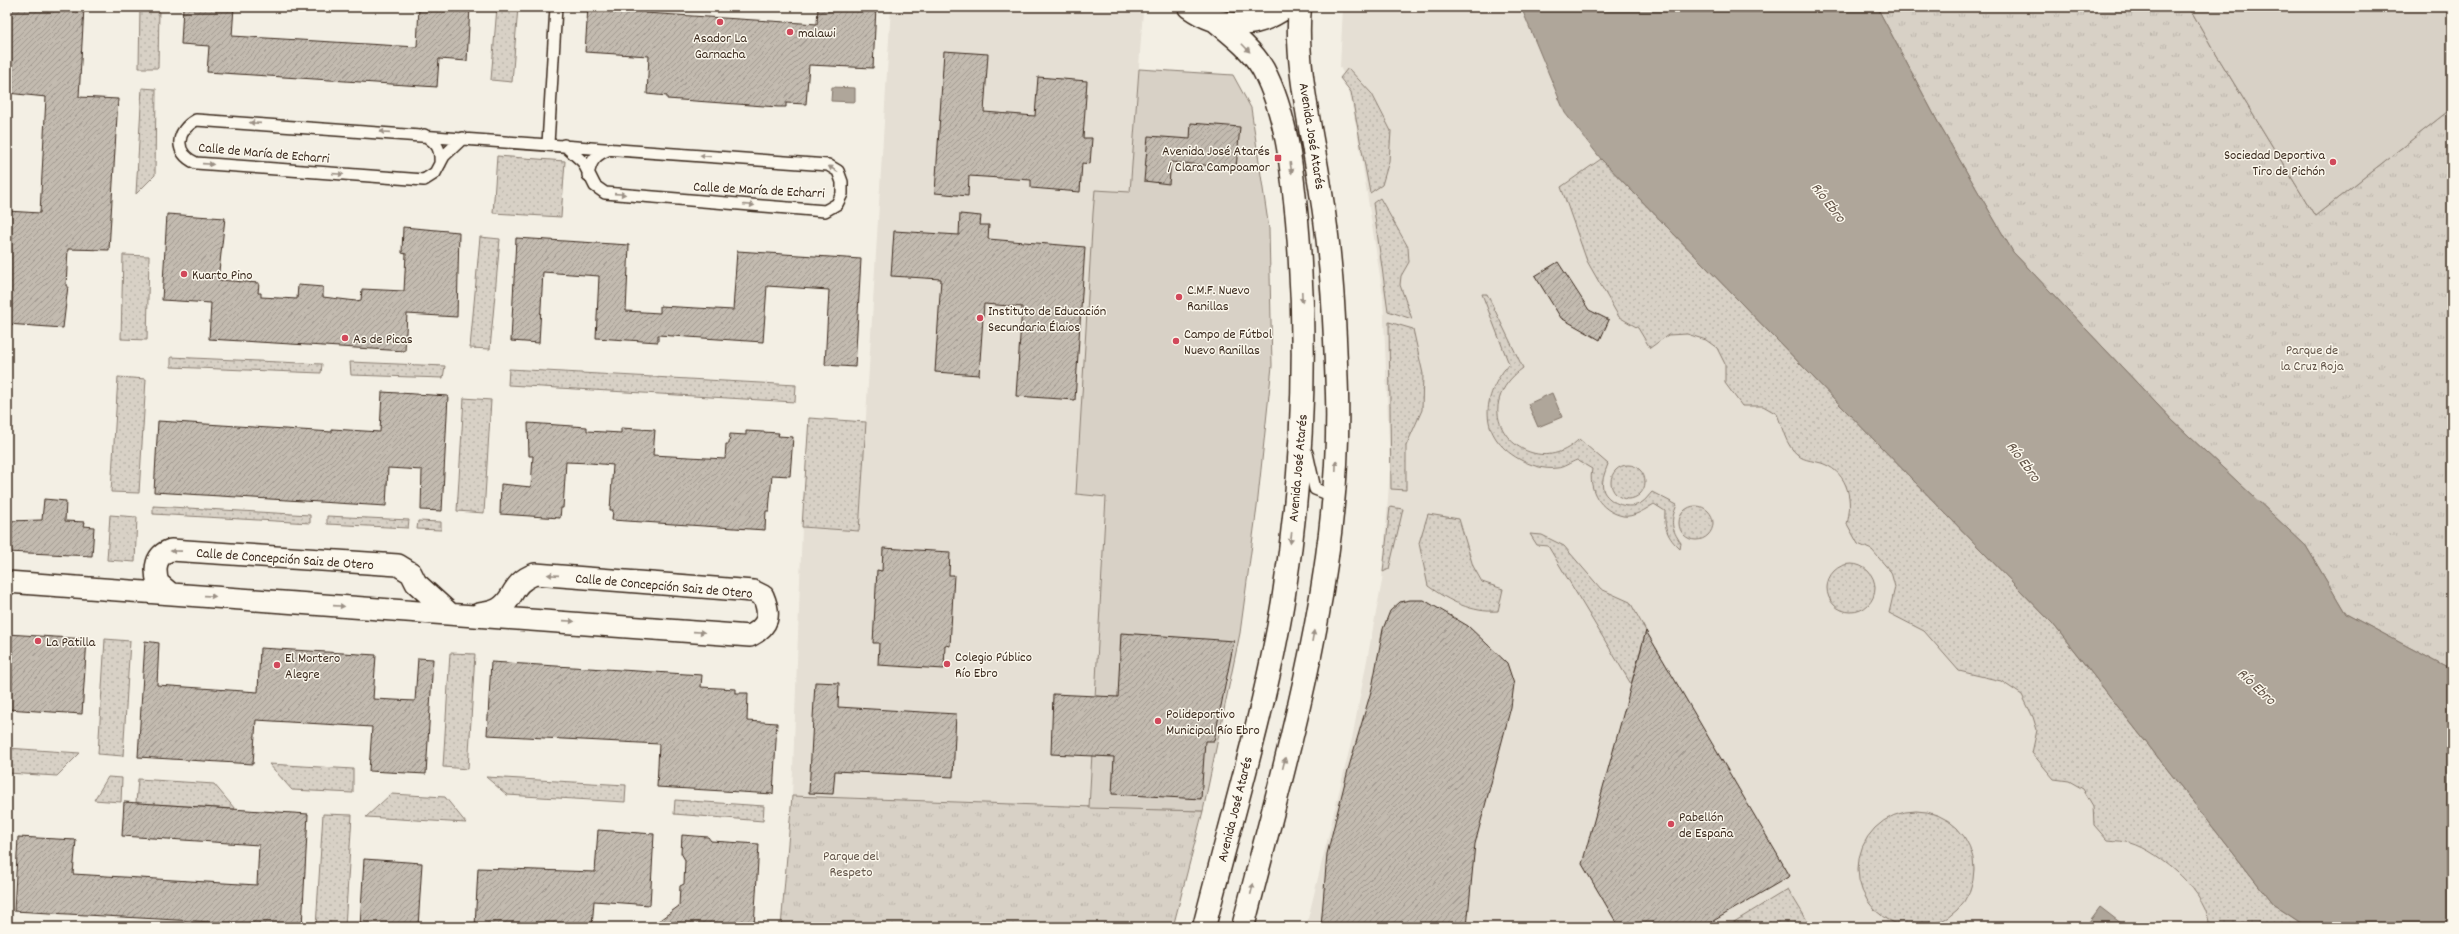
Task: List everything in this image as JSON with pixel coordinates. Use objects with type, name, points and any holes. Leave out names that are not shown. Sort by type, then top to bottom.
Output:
[{"type":"main road","points":[[1189,7],[1202,16],[1217,22],[1241,25],[1265,20],[1286,7]]},
{"type":"main road","name":"Avenida José Atarés","points":[[1243,927],[1289,745],[1311,645],[1325,566],[1336,470],[1337,397],[1334,306],[1322,195],[1306,97],[1300,48],[1300,7]]},
{"type":"main road","name":"Avenida José Atarés","points":[[1204,927],[1254,732],[1283,602],[1296,500],[1302,425],[1303,349],[1300,263],[1289,156],[1274,95],[1263,70],[1247,48],[1217,22]]},
{"type":"street","name":"Calle de Concepción Saiz de Otero","points":[[130,590],[144,582],[156,567],[158,557],[164,552],[171,550],[398,565],[411,573],[416,583],[448,612]]},
{"type":"street","points":[[156,567],[158,583],[171,594]]},
{"type":"street","name":"Calle de Concepción Saiz de Otero","points":[[7,582],[399,610],[480,614],[750,636],[762,630],[767,619],[768,607],[763,596],[753,591],[535,574],[523,579],[505,604],[497,610],[480,614]]},
{"type":"street","points":[[399,610],[410,605],[413,600],[416,583]]},
{"type":"street","points":[[516,587],[514,601],[520,611],[531,618]]},
{"type":"lane","points":[[548,144],[556,7]]},
{"type":"lane","name":"Calle de María de Echarri","points":[[463,138],[444,156],[436,173],[424,180],[196,163],[186,158],[180,148],[180,135],[185,126],[196,120],[424,135],[564,145],[828,165],[838,171],[842,182],[842,194],[837,204],[825,210],[605,193],[595,186],[588,176],[583,162],[564,145]]},
{"type":"lane","points":[[424,135],[436,143],[441,152],[440,164]]},
{"type":"lane","points":[[588,176],[590,162],[598,154],[610,149]]},
{"type":"lane","points":[[1302,425],[1312,484],[1321,492],[1333,496]]},
{"type":"shaded area","points":[[891,7],[1057,7],[1143,11],[1130,193],[1076,494],[1106,497],[1089,808],[792,796],[802,527],[859,531]]},
{"type":"shaded area","points":[[1343,7],[1521,7],[1565,113],[1601,159],[2053,624],[2274,905],[2307,927],[1306,927],[1352,739],[1382,581],[1390,470],[1383,295],[1357,130],[1347,81],[1340,67]]},
{"type":"green space","points":[[140,7],[159,7],[158,68],[139,68]]},
{"type":"green space","points":[[497,7],[518,7],[512,82],[491,80]]},
{"type":"green space","name":"Parque de la Cruz Roja","points":[[1877,7],[2189,7],[2315,216],[2452,108],[2452,670],[2346,614],[2306,546],[2173,421],[2013,252],[1940,126]]},
{"type":"green space","name":"Sociedad Deportiva Tiro de Pichón","points":[[2189,7],[2452,7],[2452,108],[2315,216]]},
{"type":"green space","points":[[1348,68],[1372,94],[1391,131],[1389,161],[1382,185],[1370,193],[1351,92],[1340,78]]},
{"type":"green space","name":"C.M.F. Nuevo Ranillas","points":[[1139,69],[1233,75],[1251,108],[1269,229],[1272,366],[1257,507],[1240,633],[1203,811],[1089,808],[1106,497],[1076,494],[1093,213],[1095,190],[1130,192]]},
{"type":"green space","points":[[142,88],[156,89],[155,175],[136,194]]},
{"type":"green space","points":[[497,156],[565,161],[561,217],[493,213]]},
{"type":"green space","points":[[1601,159],[2053,624],[2274,905],[2307,927],[2209,927],[2207,915],[2202,902],[2193,888],[2181,876],[2169,865],[2142,848],[2128,842],[2107,840],[2094,825],[2093,806],[2083,789],[2069,781],[2054,779],[2032,753],[2037,730],[2033,717],[2022,695],[2001,681],[1959,671],[1924,631],[1889,613],[1895,587],[1891,572],[1872,550],[1858,544],[1847,524],[1849,515],[1849,498],[1844,481],[1839,474],[1824,464],[1800,457],[1787,441],[1777,414],[1763,406],[1742,406],[1725,383],[1725,364],[1717,348],[1706,340],[1687,334],[1668,335],[1650,348],[1638,328],[1619,317],[1587,261],[1561,187]]},
{"type":"green space","points":[[1380,198],[1408,247],[1409,262],[1401,276],[1400,285],[1412,319],[1388,311],[1373,203]]},
{"type":"green space","points":[[480,237],[500,239],[490,349],[470,348]]},
{"type":"green space","points":[[123,255],[149,256],[147,340],[121,339]]},
{"type":"green space","points":[[1482,294],[1487,294],[1523,368],[1505,387],[1498,406],[1500,424],[1510,439],[1524,450],[1542,454],[1561,451],[1579,439],[1608,464],[1603,478],[1603,489],[1611,500],[1621,505],[1631,506],[1644,501],[1652,492],[1677,505],[1673,516],[1673,529],[1681,543],[1680,549],[1667,532],[1665,511],[1654,504],[1631,516],[1623,516],[1615,513],[1608,510],[1597,498],[1592,484],[1592,469],[1577,460],[1559,468],[1542,468],[1532,465],[1519,459],[1506,450],[1496,439],[1490,427],[1488,415],[1489,402],[1493,389],[1509,364]]},
{"type":"green space","points":[[1389,322],[1413,329],[1423,374],[1422,410],[1406,446],[1406,490],[1391,489]]},
{"type":"green space","points":[[171,357],[322,364],[321,373],[171,367]]},
{"type":"green space","points":[[350,362],[445,366],[443,378],[351,375]]},
{"type":"green space","points":[[509,369],[796,385],[795,402],[508,385]]},
{"type":"green space","points":[[118,377],[146,379],[139,493],[111,492]]},
{"type":"green space","points":[[464,398],[491,400],[484,513],[457,511]]},
{"type":"green space","points":[[809,418],[866,422],[859,531],[802,527]]},
{"type":"green space","points":[[1625,465],[1631,465],[1635,466],[1642,472],[1645,482],[1644,489],[1638,496],[1631,499],[1625,499],[1621,498],[1614,492],[1611,485],[1611,479],[1612,475],[1618,468]]},
{"type":"green space","points":[[153,506],[310,515],[310,523],[153,514]]},
{"type":"green space","points":[[1693,506],[1699,506],[1703,507],[1710,513],[1713,523],[1712,530],[1706,537],[1699,540],[1693,540],[1689,539],[1682,533],[1679,526],[1679,520],[1680,516],[1686,509]]},
{"type":"green space","points":[[1390,507],[1403,509],[1389,569],[1383,572]]},
{"type":"green space","points":[[1428,514],[1459,519],[1473,566],[1482,582],[1503,589],[1498,611],[1479,610],[1461,605],[1444,597],[1428,586],[1419,543]]},
{"type":"green space","points":[[110,515],[137,517],[135,562],[107,560]]},
{"type":"green space","points":[[327,516],[409,520],[408,528],[327,524]]},
{"type":"green space","points":[[418,521],[441,522],[441,530],[417,529]]},
{"type":"green space","points":[[1530,534],[1542,535],[1564,546],[1601,589],[1630,602],[1646,631],[1631,684],[1548,546],[1537,545]]},
{"type":"green space","points":[[1846,564],[1856,564],[1868,571],[1875,583],[1875,593],[1868,605],[1856,612],[1846,612],[1838,608],[1831,601],[1827,593],[1827,583],[1831,575],[1838,568]]},
{"type":"green space","points":[[105,639],[130,641],[123,756],[98,754]]},
{"type":"green space","points":[[450,653],[475,654],[468,769],[443,767]]},
{"type":"green space","points":[[7,748],[80,753],[57,776],[7,773]]},
{"type":"green space","points":[[269,764],[353,769],[353,793],[292,790]]},
{"type":"green space","points":[[108,777],[122,778],[121,802],[94,800]]},
{"type":"green space","points":[[486,777],[626,785],[625,802],[507,795]]},
{"type":"green space","points":[[138,779],[214,784],[235,809],[136,803]]},
{"type":"green space","points":[[391,794],[445,797],[466,823],[366,817]]},
{"type":"green space","name":"Parque del Respeto","points":[[792,796],[1203,811],[1173,927],[781,927]]},
{"type":"green space","points":[[675,800],[764,806],[763,821],[674,814]]},
{"type":"green space","points":[[1916,811],[1938,815],[1948,820],[1957,828],[1965,837],[1970,847],[1974,869],[1970,891],[1965,901],[1957,910],[1948,918],[1938,923],[1916,927],[1894,923],[1884,918],[1875,910],[1867,901],[1862,891],[1858,869],[1862,847],[1867,837],[1875,828],[1884,820],[1894,815]]},
{"type":"green space","points":[[323,814],[352,815],[345,927],[316,927]]},
{"type":"green space","points":[[1788,889],[1811,927],[1730,927],[1729,925]]},
{"type":"water","name":"Río Ebro","points":[[1521,7],[1877,7],[1940,126],[2013,252],[2173,421],[2306,546],[2346,614],[2452,670],[2452,927],[2307,927],[2274,905],[2053,624],[1601,159],[1565,113]]},
{"type":"water","points":[[832,87],[855,88],[855,102],[831,101]]},
{"type":"water","points":[[1552,393],[1562,417],[1538,427],[1528,404]]},
{"type":"water","points":[[2100,907],[2126,927],[2086,926]]},
{"type":"building","points":[[7,7],[84,7],[79,97],[118,99],[109,250],[68,249],[66,286],[68,286],[63,328],[7,324],[7,211],[40,213],[46,97],[7,93]]},
{"type":"building","points":[[183,7],[234,7],[232,36],[417,47],[419,7],[470,7],[467,61],[439,59],[437,87],[207,72],[209,46],[181,44]]},
{"type":"building","points":[[588,7],[646,7],[645,13],[817,24],[818,7],[876,7],[873,68],[809,65],[806,104],[786,103],[786,107],[778,107],[667,99],[667,96],[647,94],[649,56],[585,52]]},
{"type":"building","points":[[944,51],[988,54],[984,112],[1035,116],[1038,77],[1087,81],[1083,138],[1092,138],[1090,164],[1082,163],[1080,192],[1031,188],[1031,180],[969,176],[968,196],[935,193]]},
{"type":"building","points":[[1191,123],[1240,127],[1236,168],[1171,162],[1169,184],[1144,181],[1148,136],[1190,139]]},
{"type":"building","points":[[167,214],[225,218],[218,280],[259,283],[258,293],[261,293],[261,297],[297,299],[298,285],[323,287],[323,297],[356,301],[361,300],[362,289],[404,291],[406,254],[402,253],[403,227],[459,232],[457,317],[407,314],[405,351],[209,339],[211,303],[162,300]]},
{"type":"building","points":[[960,214],[981,216],[980,225],[989,225],[988,239],[1085,247],[1075,400],[1016,396],[1022,307],[984,304],[979,375],[935,372],[941,279],[891,276],[894,231],[959,235]]},
{"type":"building","points":[[516,238],[629,245],[626,311],[660,313],[660,306],[733,310],[737,251],[861,259],[855,367],[825,365],[829,290],[767,286],[763,342],[658,335],[658,342],[596,338],[599,276],[543,272],[539,343],[511,341]]},
{"type":"building","points":[[1558,262],[1589,310],[1609,320],[1600,340],[1561,318],[1535,276]]},
{"type":"building","points":[[382,392],[448,396],[442,511],[421,510],[422,470],[388,468],[386,506],[154,492],[158,421],[332,432],[332,429],[380,432]]},
{"type":"building","points":[[528,423],[587,427],[587,431],[621,433],[621,428],[655,430],[653,455],[725,459],[726,444],[729,444],[730,434],[746,435],[746,431],[779,433],[778,436],[793,437],[790,476],[772,475],[769,511],[766,511],[765,530],[612,520],[613,510],[610,510],[613,465],[590,463],[566,462],[563,508],[561,508],[560,518],[500,514],[501,484],[531,487],[533,456],[529,456]]},
{"type":"building","points":[[44,499],[66,501],[65,521],[85,522],[84,526],[94,527],[92,556],[7,552],[7,521],[42,520]]},
{"type":"building","points":[[883,548],[950,552],[949,575],[954,575],[950,646],[945,645],[944,669],[878,665],[879,643],[873,643],[877,570],[882,571]]},
{"type":"building","points":[[1424,600],[1468,626],[1507,663],[1514,684],[1511,707],[1475,844],[1467,927],[1321,927],[1327,854],[1348,770],[1372,688],[1383,629],[1390,611],[1400,602]]},
{"type":"building","points":[[1646,631],[1790,876],[1703,927],[1619,927],[1582,864]]},
{"type":"building","name":"Polideportivo Municipal Río Ebro","points":[[1121,633],[1234,641],[1214,741],[1205,741],[1201,799],[1112,794],[1114,757],[1051,754],[1053,694],[1118,697]]},
{"type":"building","points":[[7,634],[87,639],[82,714],[7,709]]},
{"type":"building","points":[[145,641],[159,643],[157,685],[258,692],[260,648],[376,655],[373,699],[415,701],[418,658],[433,659],[426,774],[369,771],[372,727],[256,720],[253,764],[138,757]]},
{"type":"building","points":[[491,662],[702,675],[701,687],[736,689],[736,693],[748,693],[747,721],[777,723],[773,794],[657,787],[659,744],[487,735]]},
{"type":"building","points":[[815,682],[839,683],[838,707],[956,714],[953,777],[835,771],[833,794],[809,793]]},
{"type":"building","points":[[124,802],[308,814],[302,927],[14,911],[18,837],[76,840],[73,874],[257,885],[259,845],[122,836]]},
{"type":"building","points":[[598,830],[654,834],[650,905],[594,901],[592,927],[475,927],[478,868],[595,872]]},
{"type":"building","points":[[682,835],[708,837],[711,841],[759,844],[754,927],[650,927],[679,906],[680,886],[684,884],[685,860],[681,853]]},
{"type":"building","points":[[364,859],[422,863],[418,927],[360,927]]},
{"type":"place","name":"Asador La Garnacha","points":[[720,22]]},
{"type":"place","name":"malawi","points":[[790,32]]},
{"type":"place","name":"Avenida José Atarés / Clara Campoamor","points":[[1278,158]]},
{"type":"place","name":"Sociedad Deportiva Tiro de Pichón","points":[[2333,162]]},
{"type":"place","name":"Kuarto Pino","points":[[184,274]]},
{"type":"place","name":"C.M.F. Nuevo Ranillas","points":[[1179,297]]},
{"type":"place","name":"Instituto de Educación Secundaria Élaios","points":[[980,318]]},
{"type":"place","name":"As de Picas","points":[[345,338]]},
{"type":"place","name":"Campo de Fútbol Nuevo Ranillas","points":[[1176,341]]},
{"type":"place","name":"La Patilla","points":[[38,641]]},
{"type":"place","name":"Colegio Público Río Ebro","points":[[947,664]]},
{"type":"place","name":"El Mortero Alegre","points":[[277,665]]},
{"type":"place","name":"Polideportivo Municipal Río Ebro","points":[[1158,721]]},
{"type":"place","name":"Pabellón de España","points":[[1671,824]]}]
